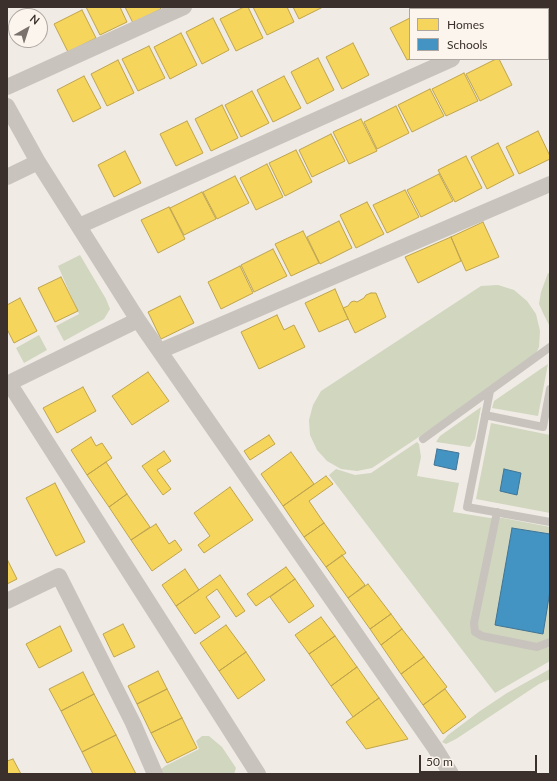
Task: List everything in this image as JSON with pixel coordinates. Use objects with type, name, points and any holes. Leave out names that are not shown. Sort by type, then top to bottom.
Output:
[{"type":"street","points":[[7,87],[184,7]]},
{"type":"street","points":[[79,226],[450,60]]},
{"type":"street","points":[[7,106],[38,162],[138,320],[435,748],[451,774]]},
{"type":"street","points":[[7,177],[38,162]]},
{"type":"street","points":[[160,351],[550,184]]},
{"type":"street","points":[[138,320],[8,383],[258,774]]},
{"type":"street","points":[[7,601],[59,576],[133,723],[155,774]]},
{"type":"lane","points":[[423,439],[550,347]]},
{"type":"lane","points":[[485,415],[542,427],[550,389]]},
{"type":"lane","points":[[490,391],[467,507],[550,522]]},
{"type":"lane","points":[[497,512],[474,624],[475,632],[482,636],[537,647],[550,642]]},
{"type":"green space","points":[[80,255],[106,299],[110,309],[104,319],[64,341],[56,326],[79,314],[58,266]]},
{"type":"green space","points":[[548,273],[550,274],[550,327],[539,304],[541,292]]},
{"type":"green space","points":[[498,285],[514,290],[527,301],[536,314],[540,331],[539,347],[532,362],[372,468],[357,471],[341,469],[327,461],[317,450],[310,435],[309,420],[313,405],[321,391],[481,286]]},
{"type":"green space","points":[[39,335],[47,350],[24,363],[16,348]]},
{"type":"green space","points":[[548,364],[538,416],[492,408],[494,401]]},
{"type":"green space","points":[[481,407],[475,439],[470,447],[436,442],[440,436]]},
{"type":"green space","points":[[491,423],[550,435],[550,513],[476,499]]},
{"type":"green space","points":[[417,442],[419,444],[421,457],[417,476],[459,483],[453,512],[490,518],[503,518],[550,527],[550,661],[495,693],[329,475],[336,469],[355,475],[371,473]]},
{"type":"green space","points":[[550,669],[550,679],[539,684],[456,739],[446,744],[442,742],[448,735],[480,711],[507,693]]},
{"type":"green space","points":[[202,736],[209,736],[222,747],[236,768],[234,774],[160,774],[159,771],[165,766],[199,749],[196,741]]},
{"type":"building: Homes","points":[[86,7],[120,7],[127,22],[100,35]]},
{"type":"building: Homes","points":[[125,7],[159,7],[161,9],[133,23]]},
{"type":"building: Homes","points":[[244,7],[248,7],[263,38],[236,51],[220,19]]},
{"type":"building: Homes","points":[[253,7],[287,7],[294,22],[267,35]]},
{"type":"building: Homes","points":[[293,7],[323,7],[299,19]]},
{"type":"building: Homes","points":[[82,10],[96,38],[68,52],[54,24]]},
{"type":"building: Homes","points":[[213,18],[229,50],[202,64],[186,32]]},
{"type":"building: Homes","points":[[409,18],[409,59],[407,60],[390,28]]},
{"type":"building: Homes","points":[[181,33],[197,65],[170,79],[154,47]]},
{"type":"building: Homes","points":[[353,43],[369,75],[342,89],[326,57]]},
{"type":"building: Homes","points":[[149,46],[165,78],[138,91],[122,59]]},
{"type":"building: Homes","points":[[318,58],[334,90],[307,104],[291,72]]},
{"type":"building: Homes","points":[[118,60],[134,93],[107,106],[91,74]]},
{"type":"building: Homes","points":[[494,60],[500,60],[512,85],[480,101],[466,74]]},
{"type":"building: Homes","points":[[464,73],[478,101],[446,116],[432,89]]},
{"type":"building: Homes","points":[[84,76],[101,108],[73,122],[57,90]]},
{"type":"building: Homes","points":[[284,76],[301,108],[273,122],[257,90]]},
{"type":"building: Homes","points":[[430,89],[444,116],[412,132],[398,105]]},
{"type":"building: Homes","points":[[252,91],[269,123],[241,137],[225,105]]},
{"type":"building: Homes","points":[[222,105],[238,138],[211,151],[195,119]]},
{"type":"building: Homes","points":[[396,106],[409,133],[377,149],[364,122]]},
{"type":"building: Homes","points":[[361,119],[377,151],[349,164],[333,132]]},
{"type":"building: Homes","points":[[187,121],[203,153],[176,166],[160,134]]},
{"type":"building: Homes","points":[[538,131],[550,159],[519,174],[506,147]]},
{"type":"building: Homes","points":[[331,134],[345,161],[312,177],[299,150]]},
{"type":"building: Homes","points":[[498,143],[514,175],[487,189],[471,157]]},
{"type":"building: Homes","points":[[296,150],[312,182],[285,196],[269,163]]},
{"type":"building: Homes","points":[[125,151],[141,183],[114,197],[98,165]]},
{"type":"building: Homes","points":[[466,156],[482,188],[455,202],[438,170]]},
{"type":"building: Homes","points":[[267,164],[283,197],[256,210],[240,178]]},
{"type":"building: Homes","points":[[439,174],[453,201],[421,217],[407,190]]},
{"type":"building: Homes","points":[[235,176],[249,203],[217,219],[203,192]]},
{"type":"building: Homes","points":[[405,190],[419,217],[387,233],[373,205]]},
{"type":"building: Homes","points":[[202,192],[216,219],[184,235],[170,208]]},
{"type":"building: Homes","points":[[367,202],[384,234],[356,248],[340,215]]},
{"type":"building: Homes","points":[[169,207],[185,239],[158,253],[141,220]]},
{"type":"building: Homes","points":[[339,221],[352,248],[320,264],[307,237]]},
{"type":"building: Homes","points":[[483,222],[499,257],[466,271],[451,237]]},
{"type":"building: Homes","points":[[303,231],[319,263],[291,276],[275,244]]},
{"type":"building: Homes","points":[[451,237],[461,261],[418,283],[405,257]]},
{"type":"building: Homes","points":[[273,249],[287,276],[254,292],[241,265]]},
{"type":"building: Homes","points":[[240,266],[253,293],[221,309],[208,282]]},
{"type":"building: Homes","points":[[61,277],[78,311],[55,322],[38,288]]},
{"type":"building: Homes","points":[[335,289],[348,319],[319,332],[305,303]]},
{"type":"building: Homes","points":[[371,293],[376,293],[386,317],[355,333],[343,308],[348,306],[351,302],[357,302]]},
{"type":"building: Homes","points":[[180,296],[194,323],[161,339],[148,312]]},
{"type":"building: Homes","points":[[20,298],[37,331],[14,343],[7,329],[7,305]]},
{"type":"building: Homes","points":[[277,315],[284,330],[294,325],[305,347],[259,369],[241,332]]},
{"type":"building: Homes","points":[[148,372],[169,401],[132,425],[112,396]]},
{"type":"building: Homes","points":[[83,387],[96,411],[57,433],[43,408]]},
{"type":"building: Homes","points":[[269,435],[275,444],[250,460],[244,451]]},
{"type":"building: Homes","points":[[91,437],[96,446],[102,443],[112,458],[87,475],[71,450]]},
{"type":"building: Homes","points":[[164,451],[171,461],[157,470],[171,489],[163,495],[142,466]]},
{"type":"building: Homes","points":[[291,452],[314,484],[283,506],[261,474]]},
{"type":"building: Homes","points":[[106,462],[127,494],[109,507],[87,475]]},
{"type":"building: Homes","points":[[326,476],[333,484],[309,501],[324,523],[304,537],[283,506]]},
{"type":"building: Homes","points":[[55,483],[85,542],[56,556],[26,498]]},
{"type":"building: Homes","points":[[230,487],[253,520],[204,553],[198,545],[210,536],[194,513]]},
{"type":"building: Homes","points":[[127,494],[150,527],[131,540],[109,507]]},
{"type":"building: Homes","points":[[324,523],[346,553],[326,567],[304,537]]},
{"type":"building: Homes","points":[[156,524],[169,544],[175,540],[182,550],[152,571],[131,540]]},
{"type":"building: Homes","points":[[342,555],[365,585],[348,598],[326,567]]},
{"type":"building: Homes","points":[[7,559],[17,579],[7,584]]},
{"type":"building: Homes","points":[[286,567],[295,579],[256,606],[247,594]]},
{"type":"building: Homes","points":[[185,569],[199,590],[176,606],[162,585]]},
{"type":"building: Homes","points":[[220,575],[245,611],[236,617],[217,589],[206,597],[220,617],[195,634],[176,606]]},
{"type":"building: Homes","points":[[295,579],[314,606],[289,623],[270,597]]},
{"type":"building: Homes","points":[[368,584],[391,614],[370,629],[348,598]]},
{"type":"building: Homes","points":[[391,614],[402,629],[381,645],[370,629]]},
{"type":"building: Homes","points":[[321,617],[335,636],[309,654],[295,635]]},
{"type":"building: Homes","points":[[123,624],[135,647],[114,657],[103,634]]},
{"type":"building: Homes","points":[[226,625],[246,652],[219,671],[200,643]]},
{"type":"building: Homes","points":[[60,626],[72,651],[39,668],[26,644]]},
{"type":"building: Homes","points":[[402,629],[424,657],[401,674],[381,645]]},
{"type":"building: Homes","points":[[335,636],[357,667],[331,686],[309,654]]},
{"type":"building: Homes","points":[[246,652],[265,680],[238,699],[219,671]]},
{"type":"building: Homes","points":[[424,657],[447,687],[423,705],[401,674]]},
{"type":"building: Homes","points":[[357,667],[379,698],[353,717],[331,686]]},
{"type":"building: Homes","points":[[158,671],[167,689],[137,704],[128,686]]},
{"type":"building: Homes","points":[[83,672],[94,694],[61,711],[49,689]]},
{"type":"building: Homes","points":[[167,689],[182,718],[151,733],[137,704]]},
{"type":"building: Homes","points":[[445,689],[466,717],[443,734],[423,705]]},
{"type":"building: Homes","points":[[94,694],[116,735],[82,752],[61,711]]},
{"type":"building: Homes","points":[[379,698],[408,739],[366,749],[346,722]]},
{"type":"building: Homes","points":[[182,718],[197,748],[167,763],[151,733]]},
{"type":"building: Homes","points":[[116,735],[136,774],[93,774],[82,752]]},
{"type":"building: Homes","points":[[13,759],[21,774],[7,774],[7,761]]},
{"type":"building: Schools","points":[[437,449],[459,453],[456,470],[434,465]]},
{"type":"building: Schools","points":[[504,469],[521,473],[517,495],[500,491]]},
{"type":"building: Schools","points":[[512,528],[550,534],[550,591],[543,634],[495,625]]}]
